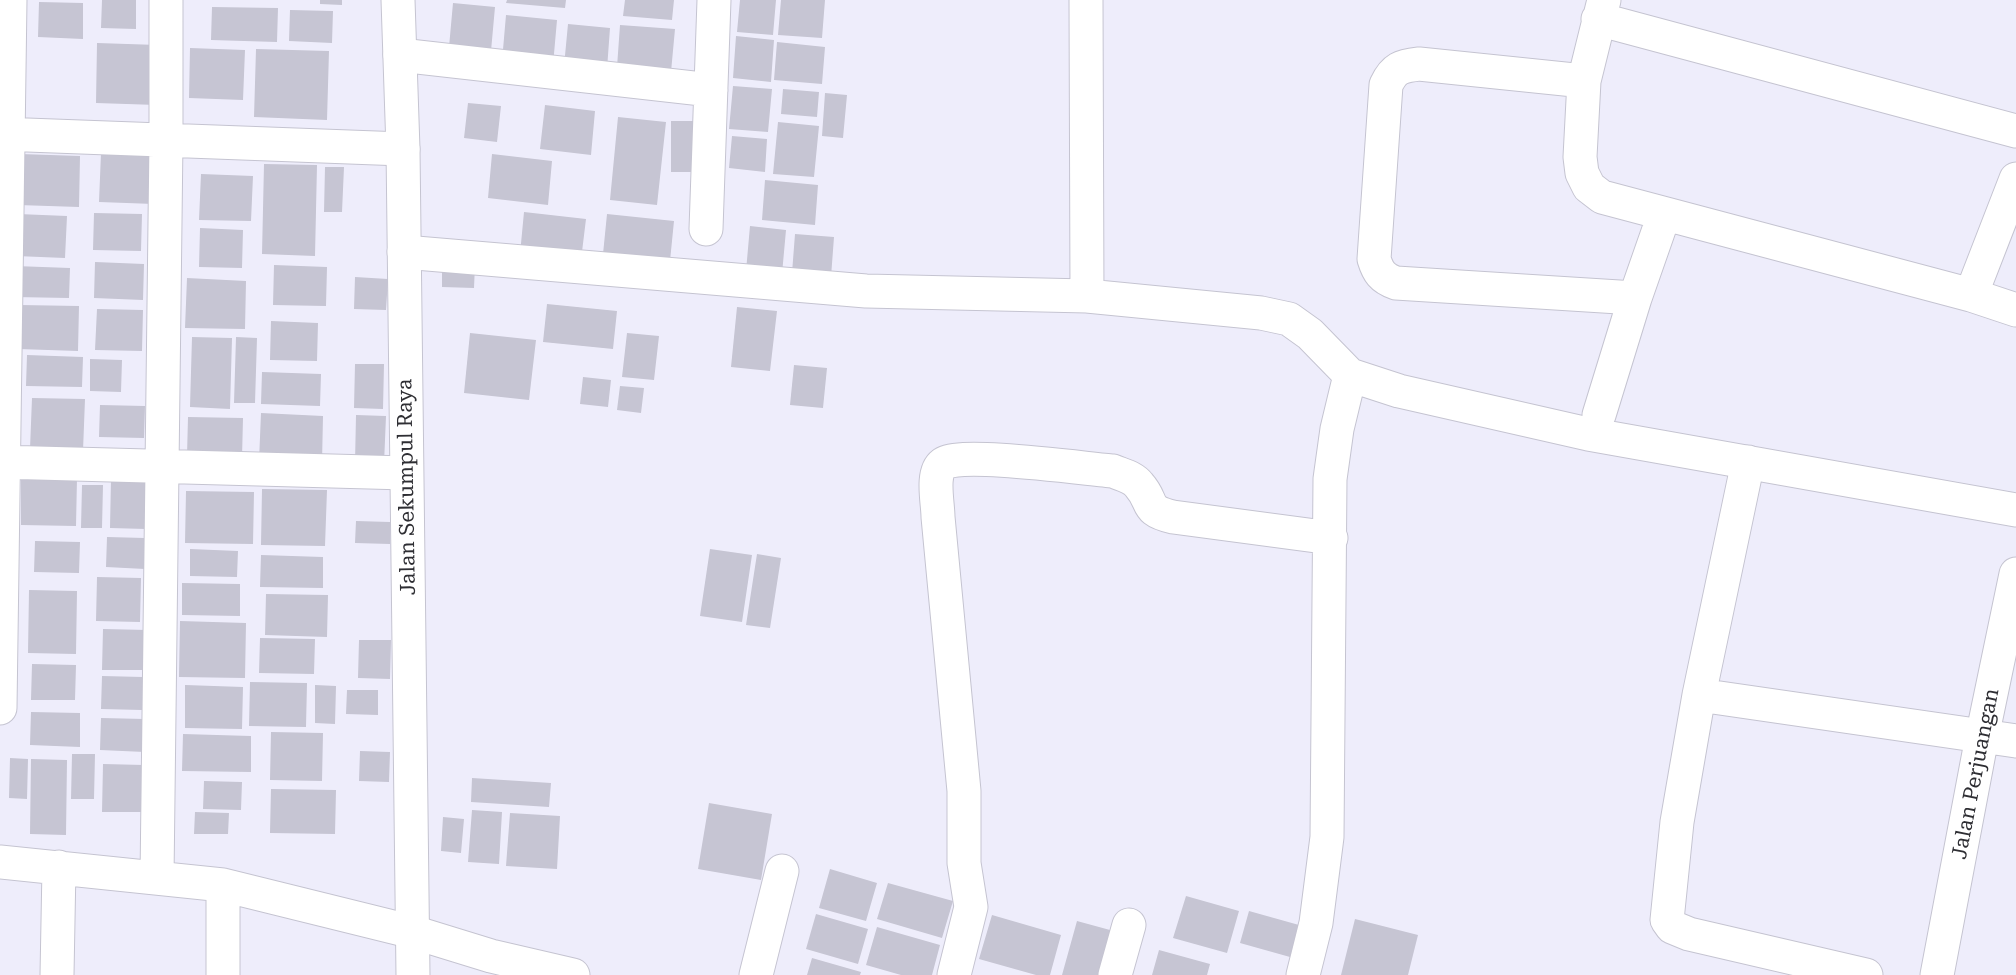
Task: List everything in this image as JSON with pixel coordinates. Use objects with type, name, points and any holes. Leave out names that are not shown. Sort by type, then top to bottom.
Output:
[{"type":"street","points":[[0,708],[4,134],[10,0]]},
{"type":"street","points":[[157,878],[166,0]]},
{"type":"street","name":"Jalan Sekumpul Raya","points":[[398,0],[403,149],[413,975]]},
{"type":"street","points":[[706,229],[714,0]]},
{"type":"street","points":[[1086,0],[1087,296]]},
{"type":"street","points":[[2016,131],[1601,9],[1584,81],[1580,157],[1582,173],[1589,187],[1602,197],[1971,295],[2016,310]]},
{"type":"street","points":[[400,55],[711,90]]},
{"type":"street","points":[[1584,81],[1419,64],[1405,65],[1392,73],[1386,85],[1374,259],[1378,271],[1386,279],[1396,283],[1635,297]]},
{"type":"street","points":[[4,134],[403,149]]},
{"type":"street","points":[[1971,295],[2016,179]]},
{"type":"street","points":[[1599,415],[1635,297],[1664,215]]},
{"type":"street","points":[[404,252],[866,291],[1087,296],[1261,314],[1289,319],[1310,334],[1350,375],[1399,391],[1587,434],[2016,510]]},
{"type":"street","points":[[1303,975],[1316,923],[1327,837],[1330,479],[1337,429],[1350,375]]},
{"type":"street","points":[[954,975],[971,907],[964,863],[964,791],[938,517],[936,475],[944,463],[951,459],[977,459],[1113,471],[1138,483],[1149,503],[1158,513],[1173,517],[1331,538]]},
{"type":"street","points":[[2,462],[406,473]]},
{"type":"street","points":[[1748,462],[1699,695],[1677,822],[1667,920],[1672,927],[1689,934],[1809,969],[1866,975]]},
{"type":"street","name":"Jalan Perjuangan","points":[[1937,975],[1982,737],[2016,574]]},
{"type":"street","points":[[1699,695],[2016,741]]},
{"type":"street","points":[[0,862],[223,885],[413,932],[491,956],[573,975]]},
{"type":"street","points":[[57,975],[60,867]]},
{"type":"street","points":[[756,975],[782,871]]},
{"type":"street","points":[[223,885],[223,975]]},
{"type":"street","points":[[1115,975],[1129,925]]},
{"type":"building","points":[[102,0],[136,0],[136,29],[101,28]]},
{"type":"building","points":[[320,0],[342,0],[342,5],[320,4]]},
{"type":"building","points":[[507,0],[566,0],[565,8],[506,3]]},
{"type":"building","points":[[625,0],[674,0],[672,20],[623,16]]},
{"type":"building","points":[[740,0],[776,0],[773,35],[737,32]]},
{"type":"building","points":[[781,0],[825,0],[822,38],[778,35]]},
{"type":"building","points":[[39,2],[83,3],[83,39],[38,37]]},
{"type":"building","points":[[453,3],[495,7],[491,51],[449,47]]},
{"type":"building","points":[[212,7],[278,8],[277,42],[211,40]]},
{"type":"building","points":[[290,10],[333,11],[332,43],[289,41]]},
{"type":"building","points":[[506,15],[557,20],[553,65],[502,61]]},
{"type":"building","points":[[568,24],[610,28],[607,69],[564,66]]},
{"type":"building","points":[[620,25],[675,29],[671,72],[617,67]]},
{"type":"building","points":[[736,36],[774,40],[771,82],[733,78]]},
{"type":"building","points":[[777,42],[825,47],[822,84],[774,80]]},
{"type":"building","points":[[97,43],[158,45],[157,105],[96,103]]},
{"type":"building","points":[[190,48],[245,50],[243,100],[189,98]]},
{"type":"building","points":[[256,49],[329,51],[327,120],[254,117]]},
{"type":"building","points":[[733,86],[772,89],[768,132],[729,129]]},
{"type":"building","points":[[783,89],[819,92],[817,117],[781,114]]},
{"type":"building","points":[[825,93],[847,95],[843,138],[822,136]]},
{"type":"building","points":[[468,103],[501,106],[497,142],[464,138]]},
{"type":"building","points":[[545,105],[595,111],[591,155],[540,149]]},
{"type":"building","points":[[618,117],[666,122],[657,205],[610,200]]},
{"type":"building","points":[[671,121],[698,121],[698,172],[671,172]]},
{"type":"building","points":[[778,122],[819,126],[814,177],[773,174]]},
{"type":"building","points":[[732,136],[767,139],[765,172],[729,168]]},
{"type":"building","points":[[101,153],[156,155],[154,204],[99,202]]},
{"type":"building","points":[[20,154],[80,156],[79,207],[18,205]]},
{"type":"building","points":[[492,154],[552,161],[548,205],[488,198]]},
{"type":"building","points":[[264,164],[317,165],[315,256],[262,254]]},
{"type":"building","points":[[325,167],[344,167],[342,212],[324,212]]},
{"type":"building","points":[[201,174],[253,176],[251,221],[199,220]]},
{"type":"building","points":[[765,180],[818,185],[815,225],[762,220]]},
{"type":"building","points":[[524,212],[586,219],[581,260],[520,254]]},
{"type":"building","points":[[94,213],[142,214],[141,251],[93,250]]},
{"type":"building","points":[[18,214],[67,216],[65,258],[16,256]]},
{"type":"building","points":[[607,214],[674,221],[670,261],[603,254]]},
{"type":"building","points":[[750,226],[786,230],[782,274],[746,271]]},
{"type":"building","points":[[200,228],[243,230],[242,268],[199,267]]},
{"type":"building","points":[[795,234],[834,237],[831,277],[792,273]]},
{"type":"building","points":[[95,262],[144,264],[143,300],[94,298]]},
{"type":"building","points":[[274,265],[327,267],[326,306],[273,305]]},
{"type":"building","points":[[442,265],[475,265],[474,288],[442,287]]},
{"type":"building","points":[[15,266],[70,268],[69,298],[14,297]]},
{"type":"building","points":[[355,277],[388,279],[386,310],[354,309]]},
{"type":"building","points":[[187,278],[246,281],[245,329],[185,328]]},
{"type":"building","points":[[547,304],[617,311],[613,349],[543,342]]},
{"type":"building","points":[[20,305],[79,306],[78,351],[18,349]]},
{"type":"building","points":[[737,307],[777,311],[770,371],[731,367]]},
{"type":"building","points":[[97,309],[143,310],[142,351],[95,350]]},
{"type":"building","points":[[271,321],[318,323],[317,361],[270,360]]},
{"type":"building","points":[[470,333],[536,340],[529,400],[464,393]]},
{"type":"building","points":[[627,333],[659,336],[654,380],[622,377]]},
{"type":"building","points":[[192,337],[232,338],[230,409],[190,407]]},
{"type":"building","points":[[236,337],[257,338],[255,403],[234,403]]},
{"type":"building","points":[[27,355],[83,357],[82,387],[26,386]]},
{"type":"building","points":[[90,359],[122,360],[121,392],[90,391]]},
{"type":"building","points":[[355,364],[384,364],[383,409],[354,408]]},
{"type":"building","points":[[794,365],[827,368],[823,408],[790,405]]},
{"type":"building","points":[[262,372],[321,374],[320,406],[261,404]]},
{"type":"building","points":[[583,377],[611,380],[608,407],[580,404]]},
{"type":"building","points":[[620,386],[644,388],[641,413],[617,410]]},
{"type":"building","points":[[32,398],[85,399],[83,451],[30,449]]},
{"type":"building","points":[[100,405],[145,406],[144,438],[99,437]]},
{"type":"building","points":[[261,413],[323,416],[322,463],[259,461]]},
{"type":"building","points":[[356,415],[386,416],[384,464],[355,463]]},
{"type":"building","points":[[188,417],[243,418],[242,458],[187,456]]},
{"type":"building","points":[[21,477],[77,478],[76,526],[21,525]]},
{"type":"building","points":[[111,479],[147,480],[146,529],[110,528]]},
{"type":"building","points":[[82,485],[103,485],[102,528],[81,528]]},
{"type":"building","points":[[262,489],[327,490],[325,546],[261,545]]},
{"type":"building","points":[[186,491],[254,492],[253,544],[185,543]]},
{"type":"building","points":[[356,521],[390,522],[390,544],[355,543]]},
{"type":"building","points":[[107,537],[145,538],[145,569],[106,567]]},
{"type":"building","points":[[35,541],[80,542],[79,573],[34,572]]},
{"type":"building","points":[[190,549],[238,551],[237,577],[190,576]]},
{"type":"building","points":[[710,549],[752,555],[742,622],[700,616]]},
{"type":"building","points":[[757,554],[781,558],[770,628],[746,625]]},
{"type":"building","points":[[261,555],[323,557],[323,588],[260,587]]},
{"type":"building","points":[[97,577],[141,578],[140,622],[96,621]]},
{"type":"building","points":[[182,583],[240,584],[240,616],[182,615]]},
{"type":"building","points":[[29,590],[77,591],[76,654],[28,653]]},
{"type":"building","points":[[266,594],[328,595],[327,637],[265,635]]},
{"type":"building","points":[[180,621],[246,623],[245,678],[179,677]]},
{"type":"building","points":[[103,629],[148,630],[146,670],[102,670]]},
{"type":"building","points":[[260,638],[315,639],[314,674],[259,673]]},
{"type":"building","points":[[359,640],[391,640],[390,679],[358,678]]},
{"type":"building","points":[[32,664],[76,665],[75,700],[31,700]]},
{"type":"building","points":[[102,676],[143,677],[142,710],[101,709]]},
{"type":"building","points":[[250,682],[307,683],[306,727],[249,726]]},
{"type":"building","points":[[185,685],[243,687],[242,729],[185,728]]},
{"type":"building","points":[[315,685],[336,686],[335,724],[315,723]]},
{"type":"building","points":[[347,690],[378,690],[378,715],[346,714]]},
{"type":"building","points":[[31,712],[80,713],[80,747],[30,745]]},
{"type":"building","points":[[101,718],[145,719],[145,752],[100,750]]},
{"type":"building","points":[[271,732],[323,733],[322,781],[270,780]]},
{"type":"building","points":[[183,734],[251,736],[251,772],[182,771]]},
{"type":"building","points":[[360,751],[390,752],[389,782],[359,781]]},
{"type":"building","points":[[72,754],[95,754],[94,799],[71,799]]},
{"type":"building","points":[[10,758],[28,759],[27,799],[9,798]]},
{"type":"building","points":[[31,759],[67,760],[66,835],[30,834]]},
{"type":"building","points":[[103,764],[144,765],[143,812],[102,812]]},
{"type":"building","points":[[472,778],[551,783],[549,807],[471,802]]},
{"type":"building","points":[[204,781],[242,782],[241,810],[203,809]]},
{"type":"building","points":[[271,789],[336,790],[335,834],[270,833]]},
{"type":"building","points":[[709,803],[772,814],[761,880],[698,869]]},
{"type":"building","points":[[472,810],[502,812],[499,864],[468,862]]},
{"type":"building","points":[[195,812],[229,813],[228,834],[194,834]]},
{"type":"building","points":[[510,813],[560,816],[557,869],[506,866]]},
{"type":"building","points":[[443,817],[464,819],[461,853],[441,851]]},
{"type":"building","points":[[830,869],[877,883],[866,921],[819,908]]},
{"type":"building","points":[[888,883],[953,901],[942,938],[877,919]]},
{"type":"building","points":[[1186,896],[1239,911],[1227,953],[1173,938]]},
{"type":"building","points":[[1249,911],[1299,925],[1290,957],[1240,943]]},
{"type":"building","points":[[816,914],[868,929],[858,964],[806,949]]},
{"type":"building","points":[[992,915],[1061,935],[1050,975],[1036,975],[979,959]]},
{"type":"building","points":[[1355,919],[1418,935],[1408,975],[1341,975]]},
{"type":"building","points":[[1077,921],[1121,933],[1109,975],[1062,975]]},
{"type":"building","points":[[877,927],[940,945],[932,975],[901,975],[866,965]]},
{"type":"building","points":[[1159,950],[1210,964],[1207,975],[1152,975]]},
{"type":"building","points":[[812,958],[861,972],[860,975],[807,975]]}]
